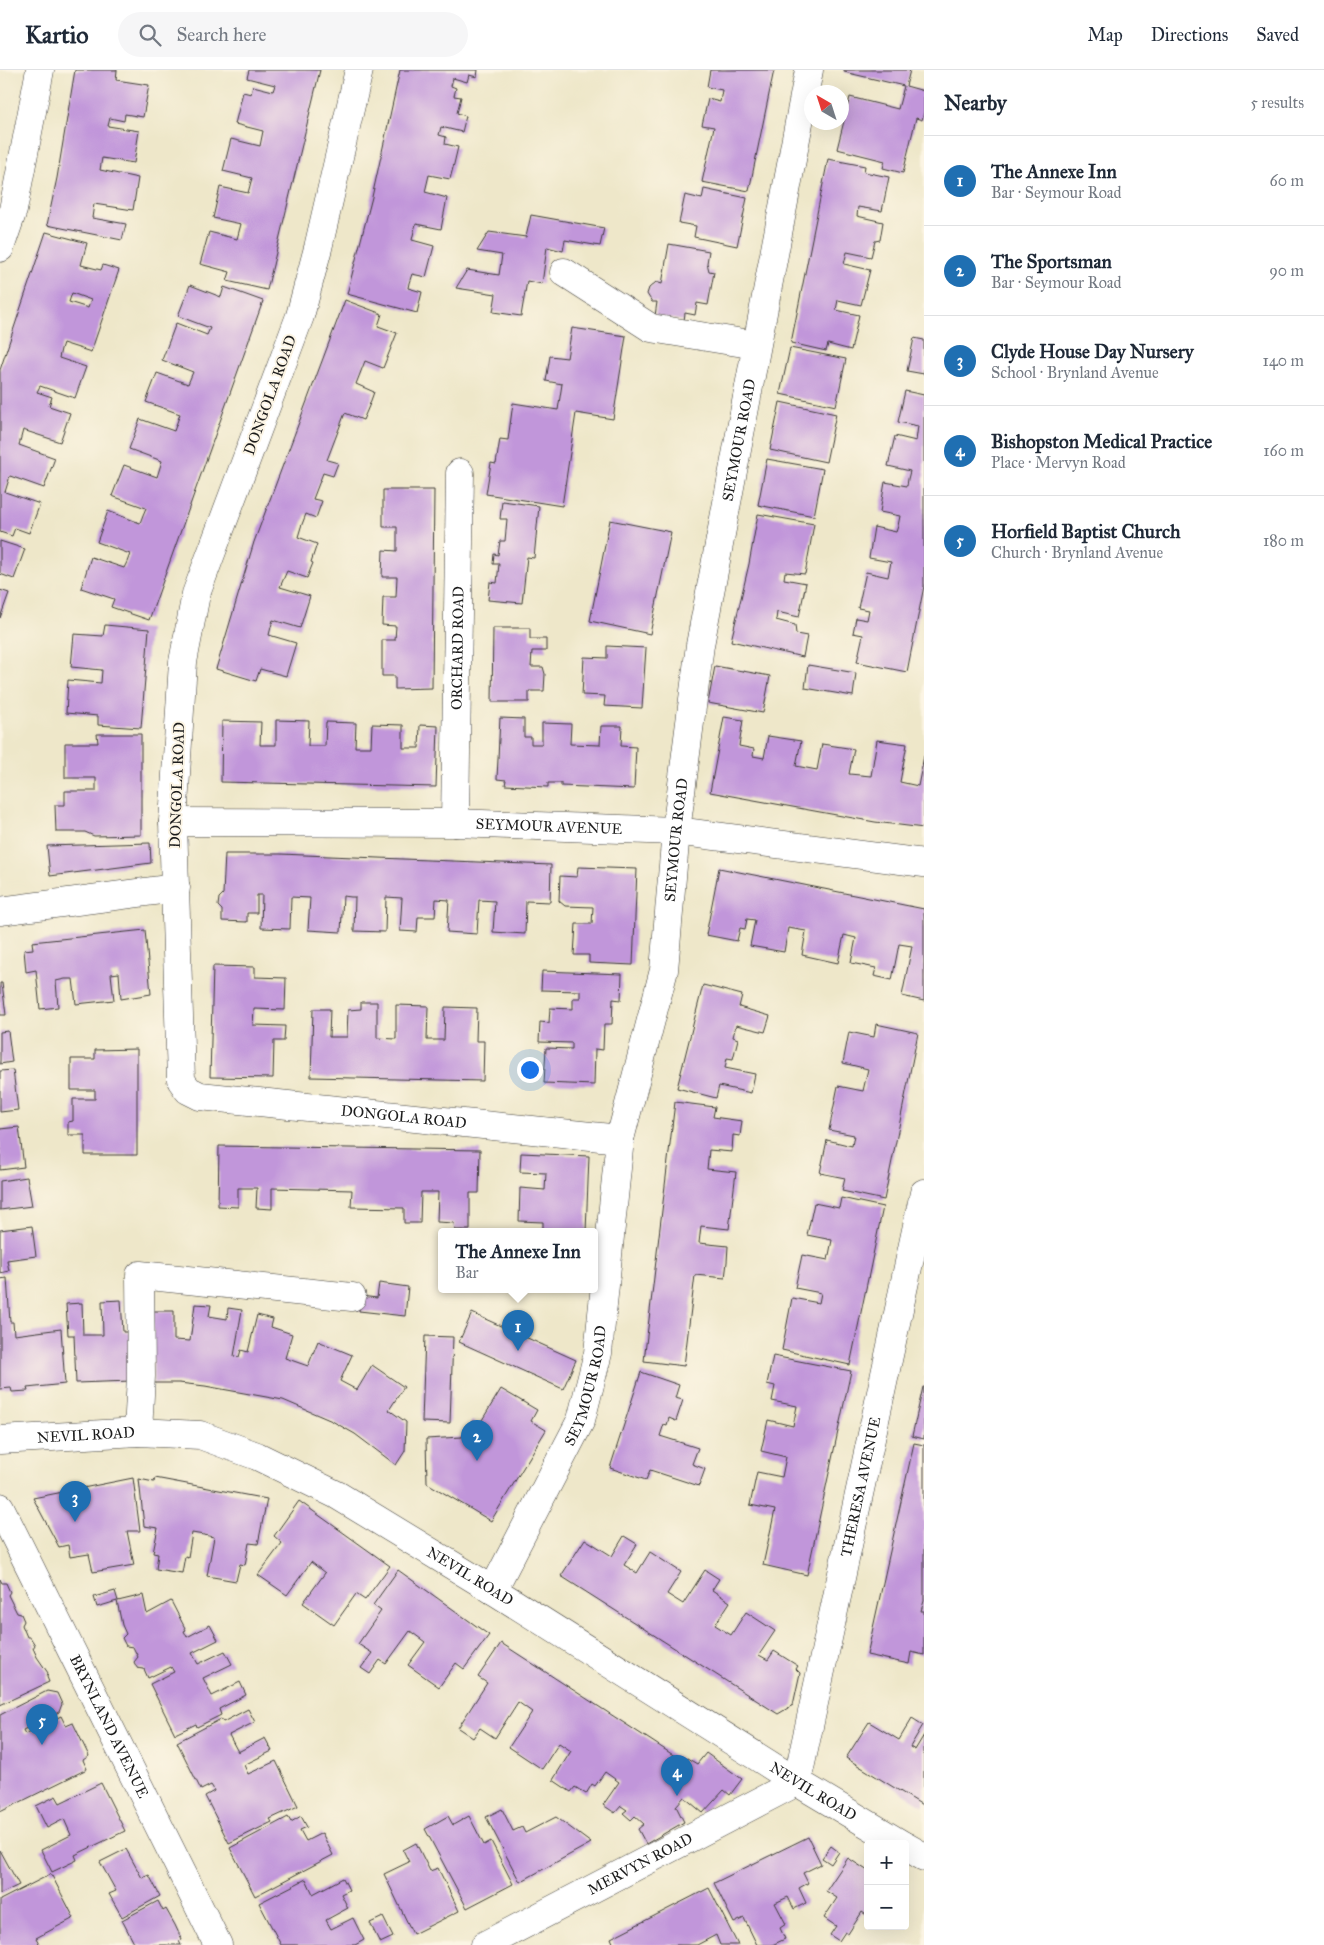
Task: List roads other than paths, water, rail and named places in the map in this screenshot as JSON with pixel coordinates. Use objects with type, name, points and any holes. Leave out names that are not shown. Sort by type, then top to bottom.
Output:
[{"type":"street","points":[[0,248],[13,210],[40,70]]},
{"type":"street","name":"DONGOLA ROAD","points":[[359,70],[318,248],[300,316],[196,594],[183,662],[173,822],[181,1080],[188,1090],[200,1096],[620,1139]]},
{"type":"street","name":"SEYMOUR ROAD","points":[[493,1590],[581,1420],[598,1353],[620,1139],[664,970],[676,831],[700,645],[809,70]]},
{"type":"street","points":[[564,272],[651,328],[756,345]]},
{"type":"street","name":"ORCHARD ROAD","points":[[455,823],[460,473]]},
{"type":"street","name":"SEYMOUR AVENUE","points":[[173,822],[455,823],[676,831],[924,863]]},
{"type":"street","points":[[0,911],[176,888]]},
{"type":"street","name":"THERESA AVENUE","points":[[797,1782],[924,1192]]},
{"type":"street","points":[[138,1432],[141,1376],[140,1274],[352,1297]]},
{"type":"street","name":"NEVIL ROAD","points":[[0,1440],[138,1432],[200,1435],[257,1456],[337,1495],[493,1590],[797,1782],[894,1840]]},
{"type":"street","name":"BRYNLAND AVENUE","points":[[0,1507],[218,1945]]},
{"type":"street","name":"MERVYN ROAD","points":[[484,1945],[797,1782]]},
{"type":"street","points":[[909,1848],[924,1857]]},
{"type":"place","name":"The Annexe Inn","points":[[518,1351]]},
{"type":"place","name":"The Sportsman","points":[[477,1461]]},
{"type":"place","name":"Clyde House Day Nursery","points":[[75,1522]]},
{"type":"place","name":"Horfield Baptist Church","points":[[42,1745]]},
{"type":"place","name":"Bishopston Medical Practice","points":[[677,1796]]}]
